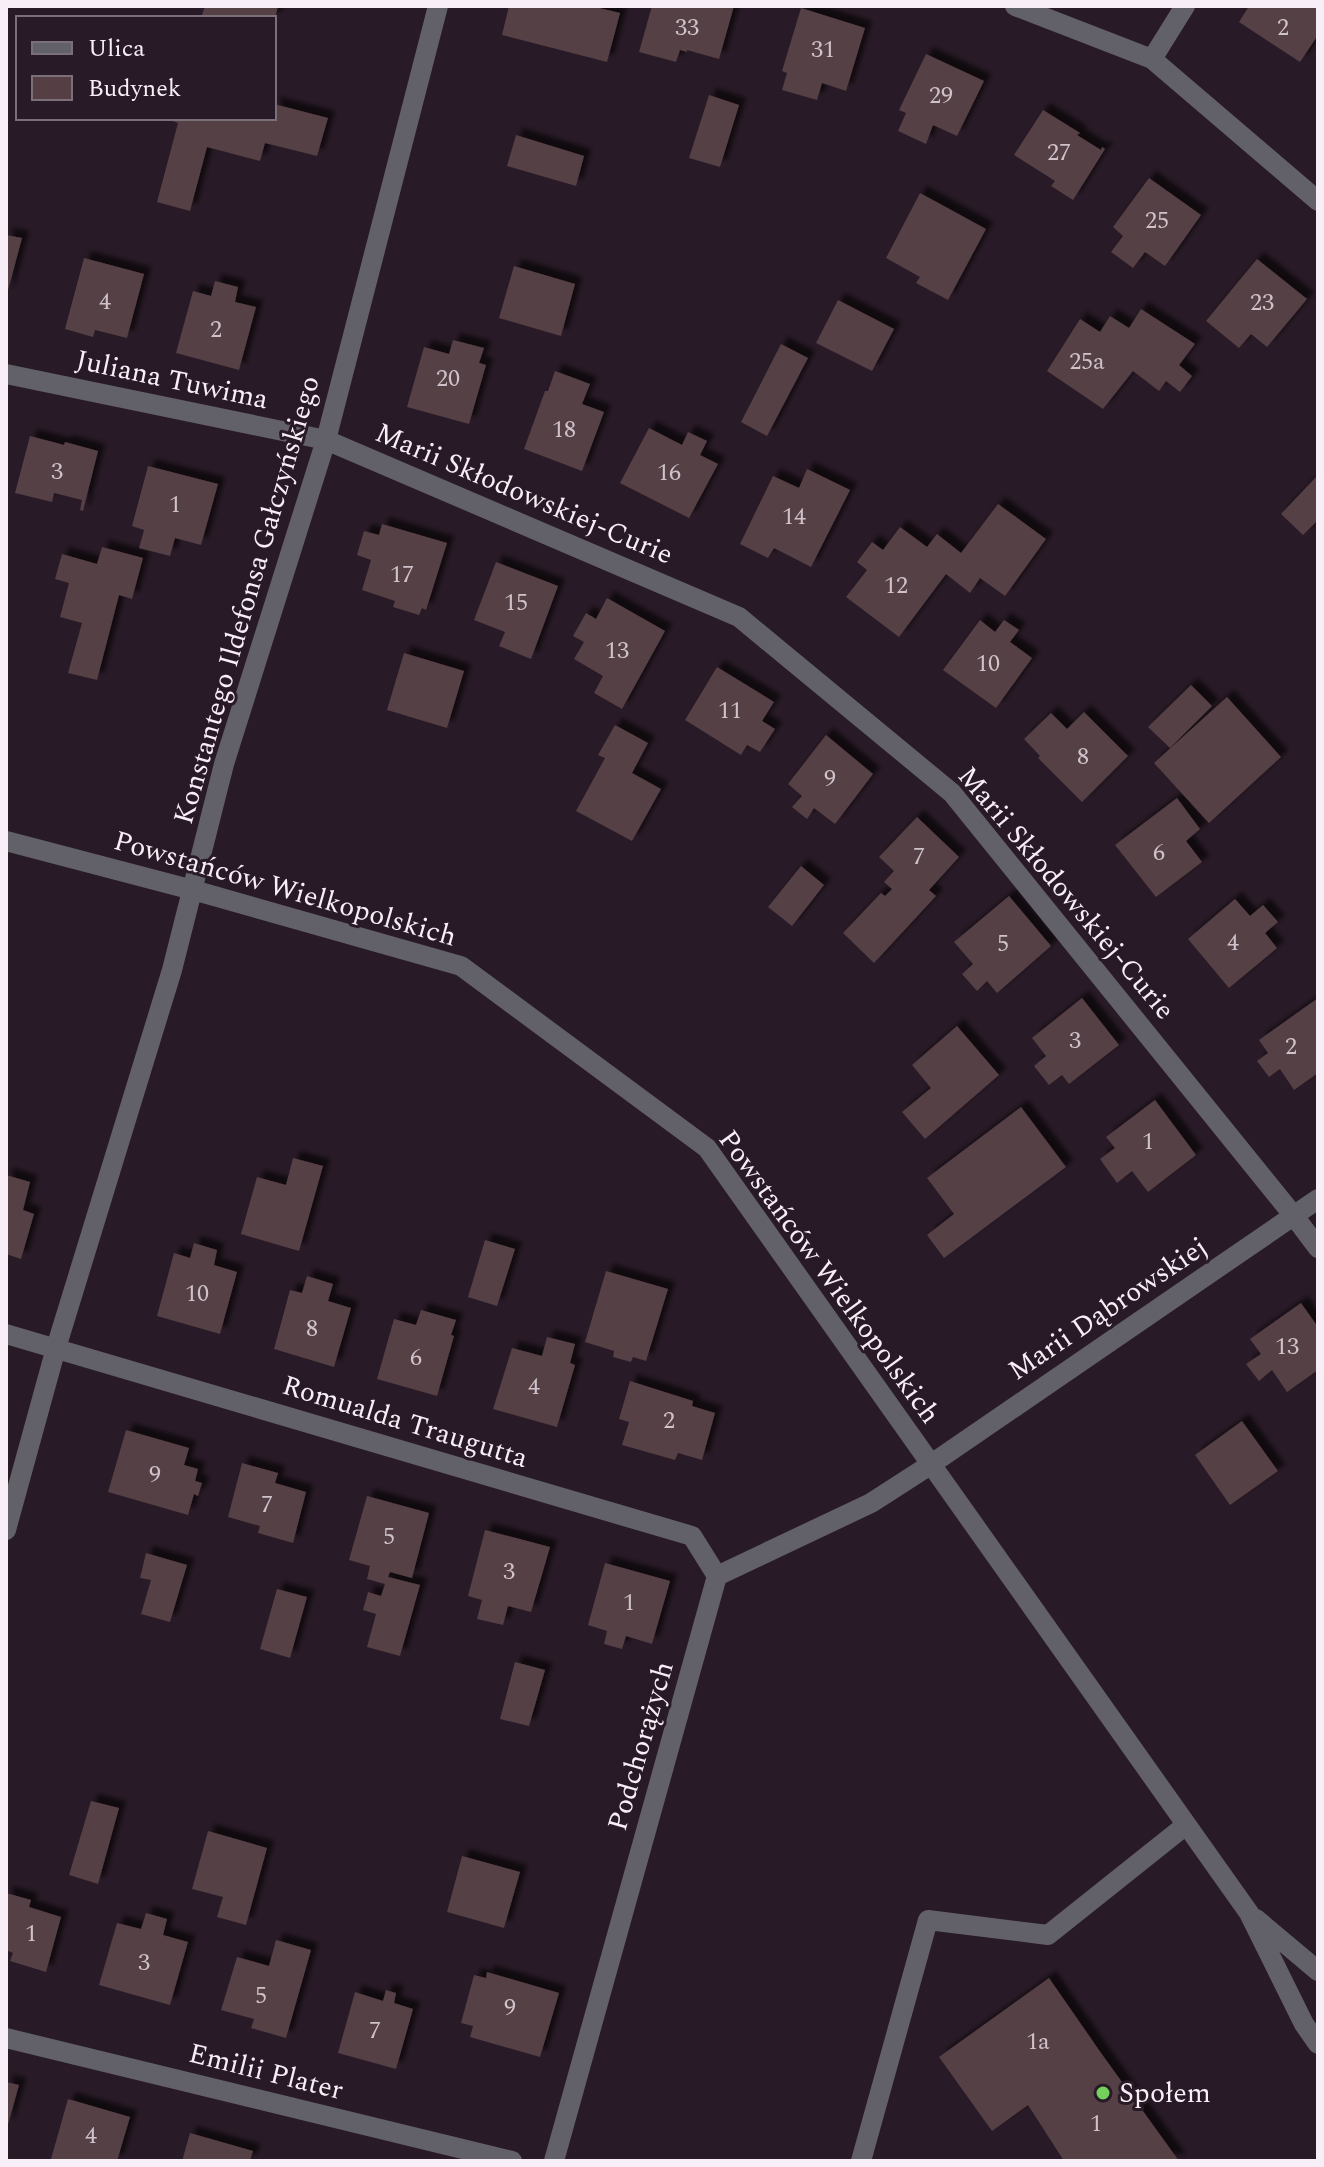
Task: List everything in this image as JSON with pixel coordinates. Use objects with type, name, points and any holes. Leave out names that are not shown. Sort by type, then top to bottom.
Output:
[{"type":"street","name":"Konstantego Ildefonsa Gałczyńskiego","points":[[6,1530],[56,1348],[172,970],[224,764],[326,440],[438,6]]},
{"type":"street","points":[[1015,6],[1152,59],[1318,201]]},
{"type":"street","points":[[1152,59],[1185,6]]},
{"type":"street","name":"Juliana Tuwima","points":[[6,374],[326,440]]},
{"type":"street","name":"Marii Skłodowskiej-Curie","points":[[326,440],[739,617],[952,793],[1318,1248]]},
{"type":"street","name":"Powstańców Wielkopolskich","points":[[6,841],[461,966],[707,1148],[1249,1913],[1304,2024],[1318,2044]]},
{"type":"street","name":"Marii Dąbrowskiej","points":[[930,1465],[1318,1199]]},
{"type":"street","name":"Romualda Traugutta","points":[[6,1334],[692,1536],[717,1576]]},
{"type":"street","points":[[717,1576],[871,1503],[930,1465]]},
{"type":"street","name":"Podchorążych","points":[[554,2161],[717,1576]]},
{"type":"street","points":[[861,2161],[928,1920],[1048,1935],[1186,1825]]},
{"type":"street","name":"Powstańców Wielkopolskich","points":[[1249,1913],[1318,1971]]},
{"type":"street","name":"Emilii Plater","points":[[6,2038],[512,2161]]},
{"type":"building","points":[[205,6],[278,6],[276,16],[202,16]]},
{"type":"building","points":[[509,6],[591,6],[620,13],[607,62],[502,35]]},
{"type":"building","points":[[652,6],[734,6],[719,59],[680,50],[676,62],[639,52]]},
{"type":"building","points":[[1249,6],[1318,6],[1318,35],[1300,62],[1239,22]]},
{"type":"building","points":[[801,8],[865,28],[846,91],[822,83],[817,100],[782,90],[787,73],[782,71]]},
{"type":"building","points":[[926,54],[984,81],[957,136],[933,125],[926,144],[898,131],[906,113],[899,110]]},
{"type":"building","points":[[709,95],[739,105],[720,167],[689,158]]},
{"type":"building","points":[[276,105],[328,118],[317,156],[265,143],[260,161],[207,147],[190,211],[157,202],[178,123],[170,120],[276,120]]},
{"type":"building","points":[[1043,110],[1080,133],[1077,135],[1101,150],[1102,147],[1105,149],[1073,200],[1051,186],[1055,181],[1014,155]]},
{"type":"building","points":[[516,135],[584,156],[576,186],[507,166]]},
{"type":"building","points":[[1149,178],[1201,215],[1165,266],[1145,252],[1133,268],[1111,252],[1123,236],[1113,227]]},
{"type":"building","points":[[920,193],[986,229],[948,300],[916,283],[920,277],[886,258]]},
{"type":"building","points":[[6,235],[22,238],[7,294],[6,294]]},
{"type":"building","points":[[84,258],[144,274],[127,338],[95,330],[93,337],[65,329]]},
{"type":"building","points":[[1257,259],[1307,299],[1267,347],[1251,334],[1239,348],[1206,321]]},
{"type":"building","points":[[514,266],[575,284],[561,336],[499,318]]},
{"type":"building","points":[[215,281],[238,287],[235,302],[256,307],[239,370],[176,353],[193,291],[211,296]]},
{"type":"building","points":[[838,300],[894,329],[872,371],[816,343]]},
{"type":"building","points":[[1141,309],[1195,344],[1179,365],[1192,376],[1180,392],[1166,381],[1159,391],[1133,371],[1103,409],[1047,371],[1080,319],[1100,332],[1110,316],[1129,328]]},
{"type":"building","points":[[453,340],[484,348],[479,363],[486,365],[469,424],[407,407],[424,347],[449,354]]},
{"type":"building","points":[[781,344],[808,358],[767,436],[741,422]]},
{"type":"building","points":[[555,371],[590,384],[582,404],[604,412],[582,471],[524,449]]},
{"type":"building","points":[[649,428],[682,445],[688,432],[707,441],[700,455],[718,464],[689,518],[620,483]]},
{"type":"building","points":[[30,436],[98,451],[83,511],[80,510],[82,500],[54,493],[52,502],[15,493]]},
{"type":"building","points":[[148,466],[218,484],[201,545],[175,538],[170,556],[139,548],[144,530],[132,526]]},
{"type":"building","points":[[807,469],[850,490],[811,567],[774,548],[768,558],[740,544],[773,476],[799,488]]},
{"type":"building","points":[[1318,475],[1318,524],[1316,522],[1303,535],[1281,514]]},
{"type":"building","points":[[998,504],[1046,539],[1005,596],[980,578],[970,593],[946,574],[899,637],[846,597],[867,570],[857,562],[872,542],[883,550],[900,527],[927,547],[937,534],[961,553]]},
{"type":"building","points":[[382,524],[447,543],[426,610],[422,608],[419,615],[393,607],[395,601],[362,590],[371,560],[357,555],[364,531],[379,535]]},
{"type":"building","points":[[102,547],[143,558],[132,599],[119,595],[97,680],[68,673],[82,623],[60,617],[69,583],[55,579],[62,554],[97,564]]},
{"type":"building","points":[[496,562],[558,586],[531,659],[499,646],[505,632],[474,620]]},
{"type":"building","points":[[607,598],[665,631],[622,709],[594,693],[603,676],[574,659],[584,642],[573,636],[586,613],[596,619]]},
{"type":"building","points":[[980,620],[995,632],[1004,620],[1019,630],[1010,642],[1032,658],[996,708],[943,670]]},
{"type":"building","points":[[404,653],[464,671],[447,728],[387,710]]},
{"type":"building","points":[[717,667],[774,702],[762,721],[775,729],[760,752],[747,745],[741,755],[685,720]]},
{"type":"building","points":[[1191,685],[1212,706],[1170,748],[1148,727]]},
{"type":"building","points":[[1227,697],[1281,757],[1209,823],[1154,763]]},
{"type":"building","points":[[1084,712],[1128,756],[1082,802],[1038,758],[1040,756],[1024,739],[1051,713],[1067,729]]},
{"type":"building","points":[[615,725],[648,743],[632,773],[661,789],[632,841],[576,811],[605,758],[598,755]]},
{"type":"building","points":[[826,735],[873,774],[835,824],[814,808],[807,819],[792,807],[802,796],[788,784]]},
{"type":"building","points":[[1177,798],[1200,829],[1186,841],[1202,862],[1156,897],[1115,845]]},
{"type":"building","points":[[917,817],[959,857],[929,890],[936,896],[874,963],[843,933],[881,893],[885,896],[892,889],[884,882],[894,871],[879,857]]},
{"type":"building","points":[[801,866],[824,885],[792,926],[768,907]]},
{"type":"building","points":[[1009,896],[1051,946],[997,993],[987,981],[977,991],[962,974],[973,964],[954,942]]},
{"type":"building","points":[[1235,899],[1250,916],[1263,905],[1278,922],[1265,933],[1277,948],[1229,988],[1188,939]]},
{"type":"building","points":[[1082,998],[1119,1045],[1069,1084],[1062,1075],[1049,1085],[1034,1066],[1046,1056],[1032,1038]]},
{"type":"building","points":[[1318,998],[1318,1073],[1294,1090],[1280,1069],[1269,1077],[1257,1061],[1268,1053],[1259,1040]]},
{"type":"building","points":[[957,1026],[999,1075],[925,1139],[902,1112],[931,1088],[912,1065]]},
{"type":"building","points":[[1155,1100],[1196,1155],[1148,1192],[1132,1171],[1117,1183],[1100,1159],[1115,1148],[1106,1137]]},
{"type":"building","points":[[1021,1107],[1066,1167],[944,1258],[927,1235],[954,1214],[927,1178]]},
{"type":"building","points":[[293,1158],[323,1166],[299,1251],[241,1234],[257,1177],[286,1185]]},
{"type":"building","points":[[6,1175],[30,1182],[23,1210],[34,1214],[21,1259],[6,1254]]},
{"type":"building","points":[[485,1240],[515,1249],[497,1306],[468,1297]]},
{"type":"building","points":[[194,1243],[217,1250],[214,1265],[237,1272],[220,1334],[157,1316],[174,1253],[190,1258]]},
{"type":"building","points":[[606,1271],[668,1289],[646,1361],[633,1357],[631,1362],[613,1357],[614,1351],[585,1342]]},
{"type":"building","points":[[307,1276],[333,1284],[328,1301],[351,1308],[334,1367],[274,1349],[290,1290],[302,1293]]},
{"type":"building","points":[[1301,1303],[1318,1327],[1318,1370],[1287,1392],[1272,1370],[1259,1381],[1246,1364],[1261,1354],[1250,1339]]},
{"type":"building","points":[[421,1310],[456,1320],[437,1396],[377,1379],[394,1319],[416,1325]]},
{"type":"building","points":[[547,1337],[575,1344],[570,1363],[575,1365],[557,1427],[493,1409],[512,1348],[542,1356]]},
{"type":"building","points":[[630,1381],[693,1401],[692,1406],[715,1413],[702,1460],[678,1453],[675,1460],[622,1445],[629,1422],[619,1419]]},
{"type":"building","points":[[1242,1421],[1278,1471],[1230,1505],[1195,1455]]},
{"type":"building","points":[[126,1430],[189,1448],[184,1465],[198,1469],[195,1481],[202,1483],[198,1496],[194,1494],[188,1515],[108,1492]]},
{"type":"building","points":[[242,1463],[278,1473],[275,1483],[306,1492],[293,1543],[258,1533],[260,1526],[228,1517]]},
{"type":"building","points":[[367,1496],[429,1513],[412,1578],[390,1572],[388,1577],[420,1585],[400,1656],[367,1647],[376,1614],[363,1610],[368,1592],[381,1596],[385,1584],[367,1579],[370,1566],[349,1560]]},
{"type":"building","points":[[485,1530],[550,1547],[531,1612],[508,1606],[503,1625],[477,1619],[482,1600],[468,1596]]},
{"type":"building","points":[[146,1553],[187,1565],[170,1622],[141,1614],[151,1580],[140,1578]]},
{"type":"building","points":[[605,1563],[670,1581],[652,1644],[626,1636],[622,1649],[604,1644],[607,1631],[588,1625]]},
{"type":"building","points":[[277,1589],[307,1597],[290,1658],[260,1649]]},
{"type":"building","points":[[515,1662],[545,1670],[529,1726],[500,1719]]},
{"type":"building","points":[[91,1801],[119,1808],[98,1884],[69,1875]]},
{"type":"building","points":[[208,1831],[267,1848],[246,1925],[217,1917],[223,1897],[192,1889]]},
{"type":"building","points":[[462,1856],[520,1872],[504,1928],[447,1912]]},
{"type":"building","points":[[6,1893],[31,1900],[29,1907],[61,1917],[46,1972],[10,1961],[13,1953],[6,1950]]},
{"type":"building","points":[[146,1913],[167,1919],[163,1935],[188,1942],[170,2005],[99,1985],[117,1923],[141,1929]]},
{"type":"building","points":[[276,1940],[311,1950],[286,2038],[251,2028],[254,2019],[221,2010],[237,1957],[269,1966]]},
{"type":"building","points":[[487,1972],[559,1993],[540,2057],[470,2037],[473,2026],[461,2023],[474,1975],[486,1978]]},
{"type":"building","points":[[1049,1978],[1179,2161],[1064,2161],[1028,2105],[992,2131],[939,2057]]},
{"type":"building","points":[[386,1990],[396,1993],[394,2003],[413,2009],[396,2069],[338,2053],[355,1992],[383,2001]]},
{"type":"building","points":[[6,2082],[19,2085],[7,2128],[6,2127]]},
{"type":"building","points":[[68,2099],[130,2117],[117,2161],[51,2159]]},
{"type":"building","points":[[190,2133],[253,2151],[250,2161],[182,2161]]},
{"type":"place","name":"Społem","points":[[1103,2093]]}]
